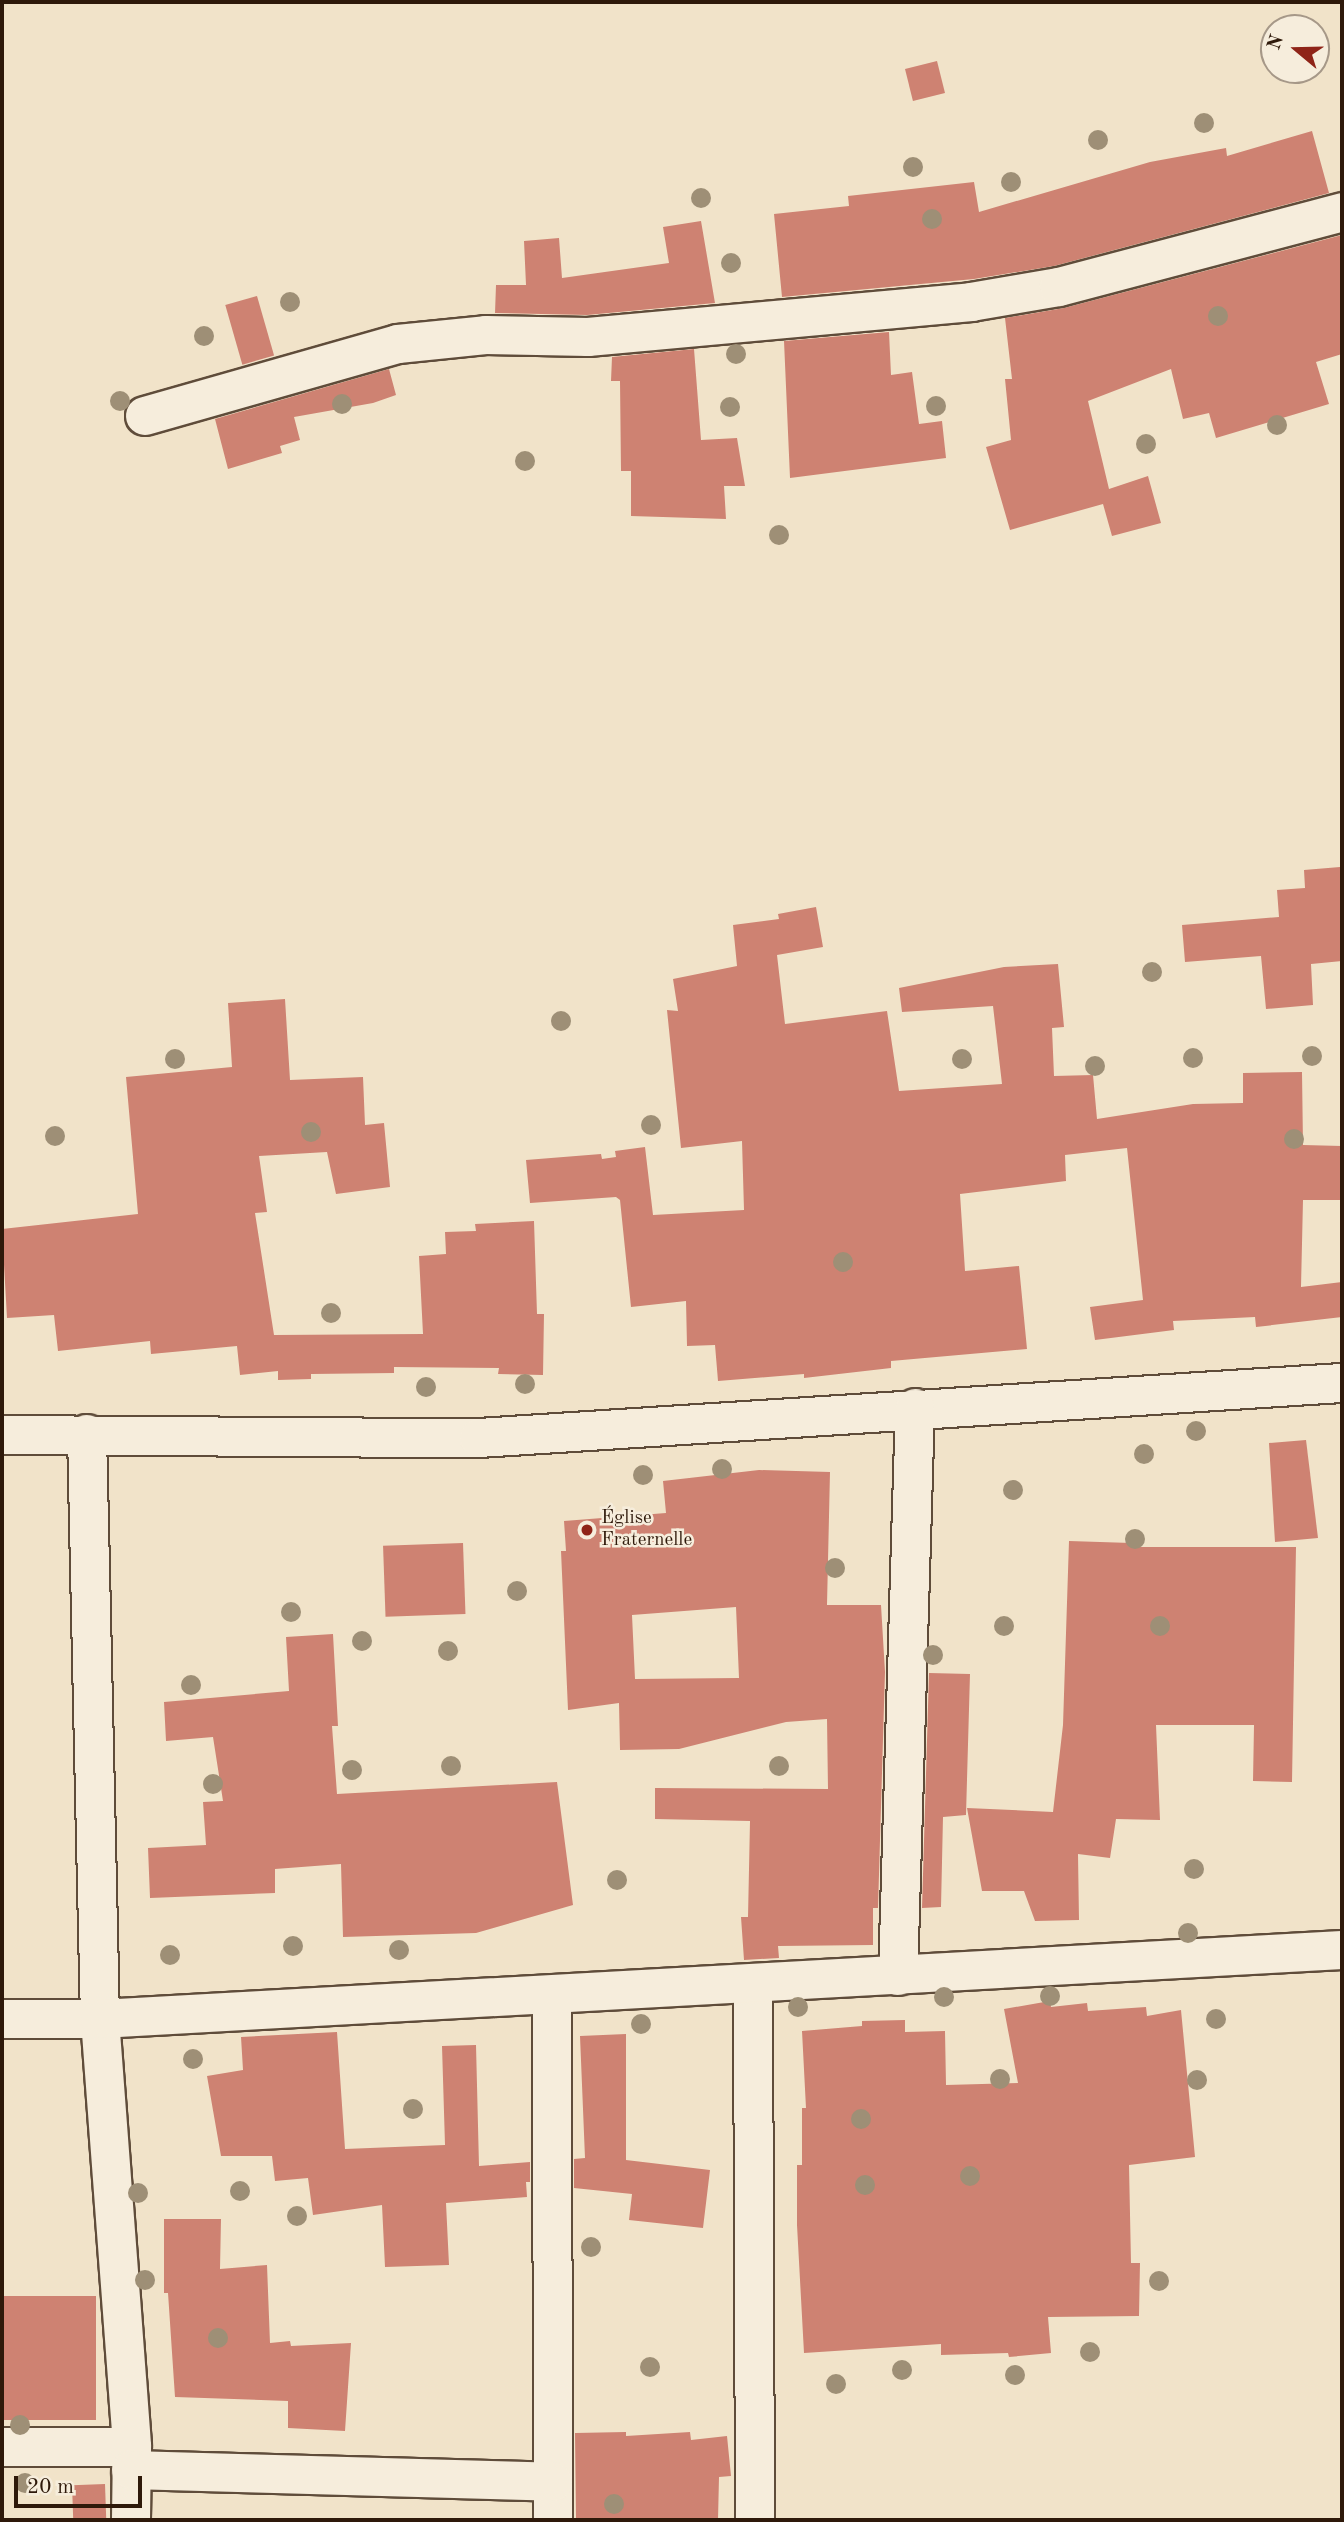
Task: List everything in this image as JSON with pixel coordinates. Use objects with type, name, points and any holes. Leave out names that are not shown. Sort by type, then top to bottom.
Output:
[{"type":"street","points":[[145,416],[398,344],[486,335],[588,337],[971,302],[1059,287],[1342,212]]},
{"type":"street","points":[[2,1435],[479,1438],[915,1408],[1342,1383]]},
{"type":"street","points":[[898,1976],[915,1408]]},
{"type":"street","points":[[87,1434],[100,2020],[132,2459],[131,2520]]},
{"type":"street","points":[[2,2020],[100,2020],[1342,1950]]},
{"type":"street","points":[[753,1984],[755,2520]]},
{"type":"street","points":[[552,1995],[553,2520]]},
{"type":"street","points":[[2,2447],[132,2459],[553,2482]]},
{"type":"building","points":[[937,61],[945,93],[913,101],[905,69]]},
{"type":"building","points":[[1312,131],[1329,193],[1054,266],[974,279],[782,297],[774,214],[849,206],[848,196],[974,182],[979,212],[1150,162],[1226,148],[1227,156]]},
{"type":"building","points":[[701,221],[715,303],[587,315],[495,313],[496,285],[526,285],[524,241],[559,238],[562,278],[669,263],[663,227]]},
{"type":"building","points":[[1342,235],[1342,354],[1316,362],[1329,404],[1216,438],[1209,413],[1183,419],[1171,369],[1088,401],[1109,489],[1148,476],[1161,523],[1112,536],[1103,504],[1010,530],[986,447],[1011,440],[1005,379],[1012,379],[1005,318],[1064,308]]},
{"type":"building","points":[[257,296],[274,356],[242,365],[225,305]]},
{"type":"building","points":[[889,332],[891,375],[912,372],[919,424],[942,421],[946,458],[790,478],[784,341]]},
{"type":"building","points":[[694,349],[701,440],[737,438],[745,486],[724,486],[726,519],[631,516],[631,471],[621,471],[620,381],[611,381],[612,357]]},
{"type":"building","points":[[389,369],[396,395],[373,403],[294,417],[300,440],[280,446],[282,453],[228,469],[215,419]]},
{"type":"building","points":[[1340,867],[1342,961],[1311,964],[1313,1005],[1266,1009],[1261,956],[1185,962],[1182,925],[1279,917],[1277,890],[1305,888],[1304,870]]},
{"type":"building","points":[[816,907],[823,947],[777,955],[785,1024],[887,1011],[899,1091],[1002,1084],[993,1006],[902,1012],[899,988],[1004,967],[1058,964],[1064,1027],[1052,1028],[1054,1076],[1093,1075],[1097,1119],[1193,1104],[1243,1103],[1243,1073],[1302,1072],[1303,1145],[1342,1146],[1342,1200],[1303,1200],[1301,1287],[1342,1282],[1342,1317],[1256,1327],[1255,1317],[1173,1321],[1174,1330],[1095,1340],[1090,1307],[1143,1300],[1127,1148],[1065,1155],[1066,1181],[960,1194],[965,1271],[1019,1266],[1027,1349],[891,1361],[891,1368],[804,1378],[804,1374],[718,1381],[715,1345],[687,1346],[686,1301],[631,1307],[620,1200],[616,1197],[530,1203],[526,1160],[601,1154],[602,1159],[616,1157],[615,1151],[645,1147],[653,1215],[744,1210],[742,1141],[681,1148],[667,1010],[678,1011],[673,979],[737,966],[733,925],[779,919],[778,914]]},
{"type":"building","points":[[285,999],[290,1080],[363,1077],[365,1125],[384,1123],[390,1187],[336,1194],[327,1152],[259,1156],[267,1212],[255,1213],[274,1335],[423,1334],[419,1256],[446,1254],[445,1232],[476,1231],[475,1224],[534,1221],[537,1314],[544,1314],[543,1375],[498,1374],[499,1368],[394,1367],[394,1373],[311,1374],[311,1379],[278,1380],[278,1371],[240,1375],[237,1346],[151,1354],[150,1341],[58,1351],[54,1315],[7,1318],[2,1229],[138,1214],[126,1077],[232,1067],[228,1003]]},
{"type":"building","points":[[1306,1440],[1318,1538],[1275,1542],[1269,1443]]},
{"type":"building","points":[[759,1470],[830,1472],[827,1605],[881,1605],[885,1672],[878,1908],[873,1908],[873,1945],[778,1946],[779,1958],[744,1960],[741,1917],[748,1917],[750,1821],[655,1819],[655,1788],[828,1789],[827,1719],[786,1722],[679,1749],[620,1750],[619,1703],[568,1710],[561,1551],[566,1551],[564,1521],[666,1513],[663,1481]],"holes":[[[736,1607],[739,1678],[635,1679],[632,1615]]]},
{"type":"building","points":[[1069,1541],[1131,1543],[1130,1547],[1296,1547],[1292,1782],[1253,1781],[1254,1725],[1156,1725],[1160,1820],[1116,1819],[1110,1858],[1078,1854],[1079,1920],[1035,1921],[1024,1891],[982,1891],[967,1808],[1053,1812],[1063,1725]]},
{"type":"building","points":[[463,1543],[465,1614],[386,1617],[383,1546]]},
{"type":"building","points":[[333,1634],[338,1726],[332,1726],[337,1794],[557,1782],[573,1905],[476,1933],[343,1937],[341,1864],[275,1869],[275,1893],[150,1898],[148,1848],[206,1845],[203,1802],[223,1801],[213,1737],[166,1741],[164,1702],[289,1691],[286,1637]]},
{"type":"building","points":[[929,1673],[970,1674],[966,1815],[943,1817],[941,1907],[922,1908]]},
{"type":"building","points":[[1050,2001],[1051,2007],[1087,2003],[1088,2011],[1146,2007],[1147,2016],[1181,2010],[1195,2157],[1129,2165],[1131,2263],[1140,2263],[1139,2316],[1048,2317],[1051,2353],[1009,2357],[1008,2353],[941,2355],[941,2344],[804,2353],[797,2225],[797,2165],[802,2165],[802,2108],[806,2108],[802,2031],[862,2026],[862,2021],[905,2020],[905,2032],[945,2031],[946,2085],[1018,2083],[1004,2009]]},
{"type":"building","points":[[337,2032],[345,2149],[445,2145],[442,2046],[476,2045],[479,2166],[530,2162],[530,2182],[526,2182],[527,2197],[446,2203],[449,2265],[385,2267],[382,2205],[313,2215],[308,2178],[275,2181],[272,2156],[221,2156],[207,2076],[243,2070],[241,2037]]},
{"type":"building","points":[[626,2034],[626,2160],[710,2170],[703,2228],[629,2220],[632,2194],[574,2188],[574,2159],[585,2158],[580,2036]]},
{"type":"building","points":[[164,2219],[221,2219],[220,2269],[267,2265],[270,2343],[290,2341],[291,2346],[351,2343],[345,2431],[288,2428],[288,2401],[175,2397],[168,2293],[164,2293]]},
{"type":"building","points":[[2,2296],[96,2296],[96,2420],[2,2420]]},
{"type":"building","points":[[626,2432],[626,2436],[690,2432],[691,2440],[727,2436],[731,2476],[719,2477],[718,2520],[576,2518],[575,2433]]},
{"type":"building","points":[[105,2484],[106,2520],[73,2520],[72,2485]]},
{"type":"place","name":"Église Fraternelle","points":[[587,1530]]}]
